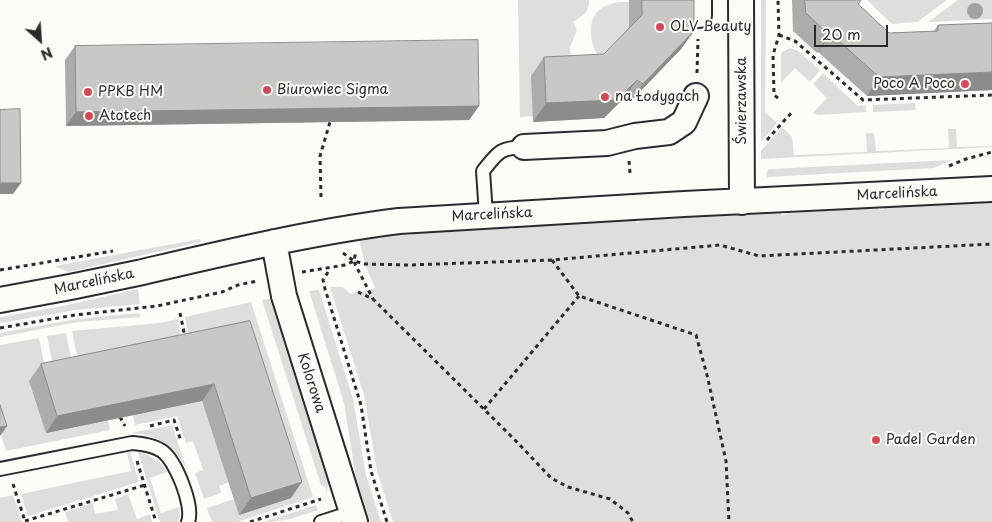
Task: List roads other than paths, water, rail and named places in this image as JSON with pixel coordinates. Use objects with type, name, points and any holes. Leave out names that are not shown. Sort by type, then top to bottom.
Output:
[{"type":"street","name":"Świerzawska","points":[[741,0],[742,202]]},
{"type":"street","points":[[524,147],[607,143],[635,136],[668,132],[684,122],[696,96]]},
{"type":"street","name":"Marcelińska","points":[[0,300],[135,273],[274,242],[379,224],[486,215],[992,189]]},
{"type":"street","name":"Kolorowa","points":[[274,242],[284,296],[354,517]]},
{"type":"lane","points":[[486,215],[483,172],[499,152],[511,147],[524,147]]},
{"type":"lane","points":[[0,469],[131,443],[148,445],[161,450],[175,466],[189,507],[188,522]]},
{"type":"lane","points":[[320,522],[354,517]]},
{"type":"place","name":"OLV Beauty","points":[[660,27]]},
{"type":"place","name":"Poco A Poco","points":[[965,84]]},
{"type":"place","name":"Biurowiec Sigma","points":[[267,90]]},
{"type":"place","name":"PPKB HM","points":[[88,92]]},
{"type":"place","name":"na Łodygach","points":[[605,97]]},
{"type":"place","name":"Atotech","points":[[89,116]]},
{"type":"place","name":"Padel Garden","points":[[876,440]]}]
